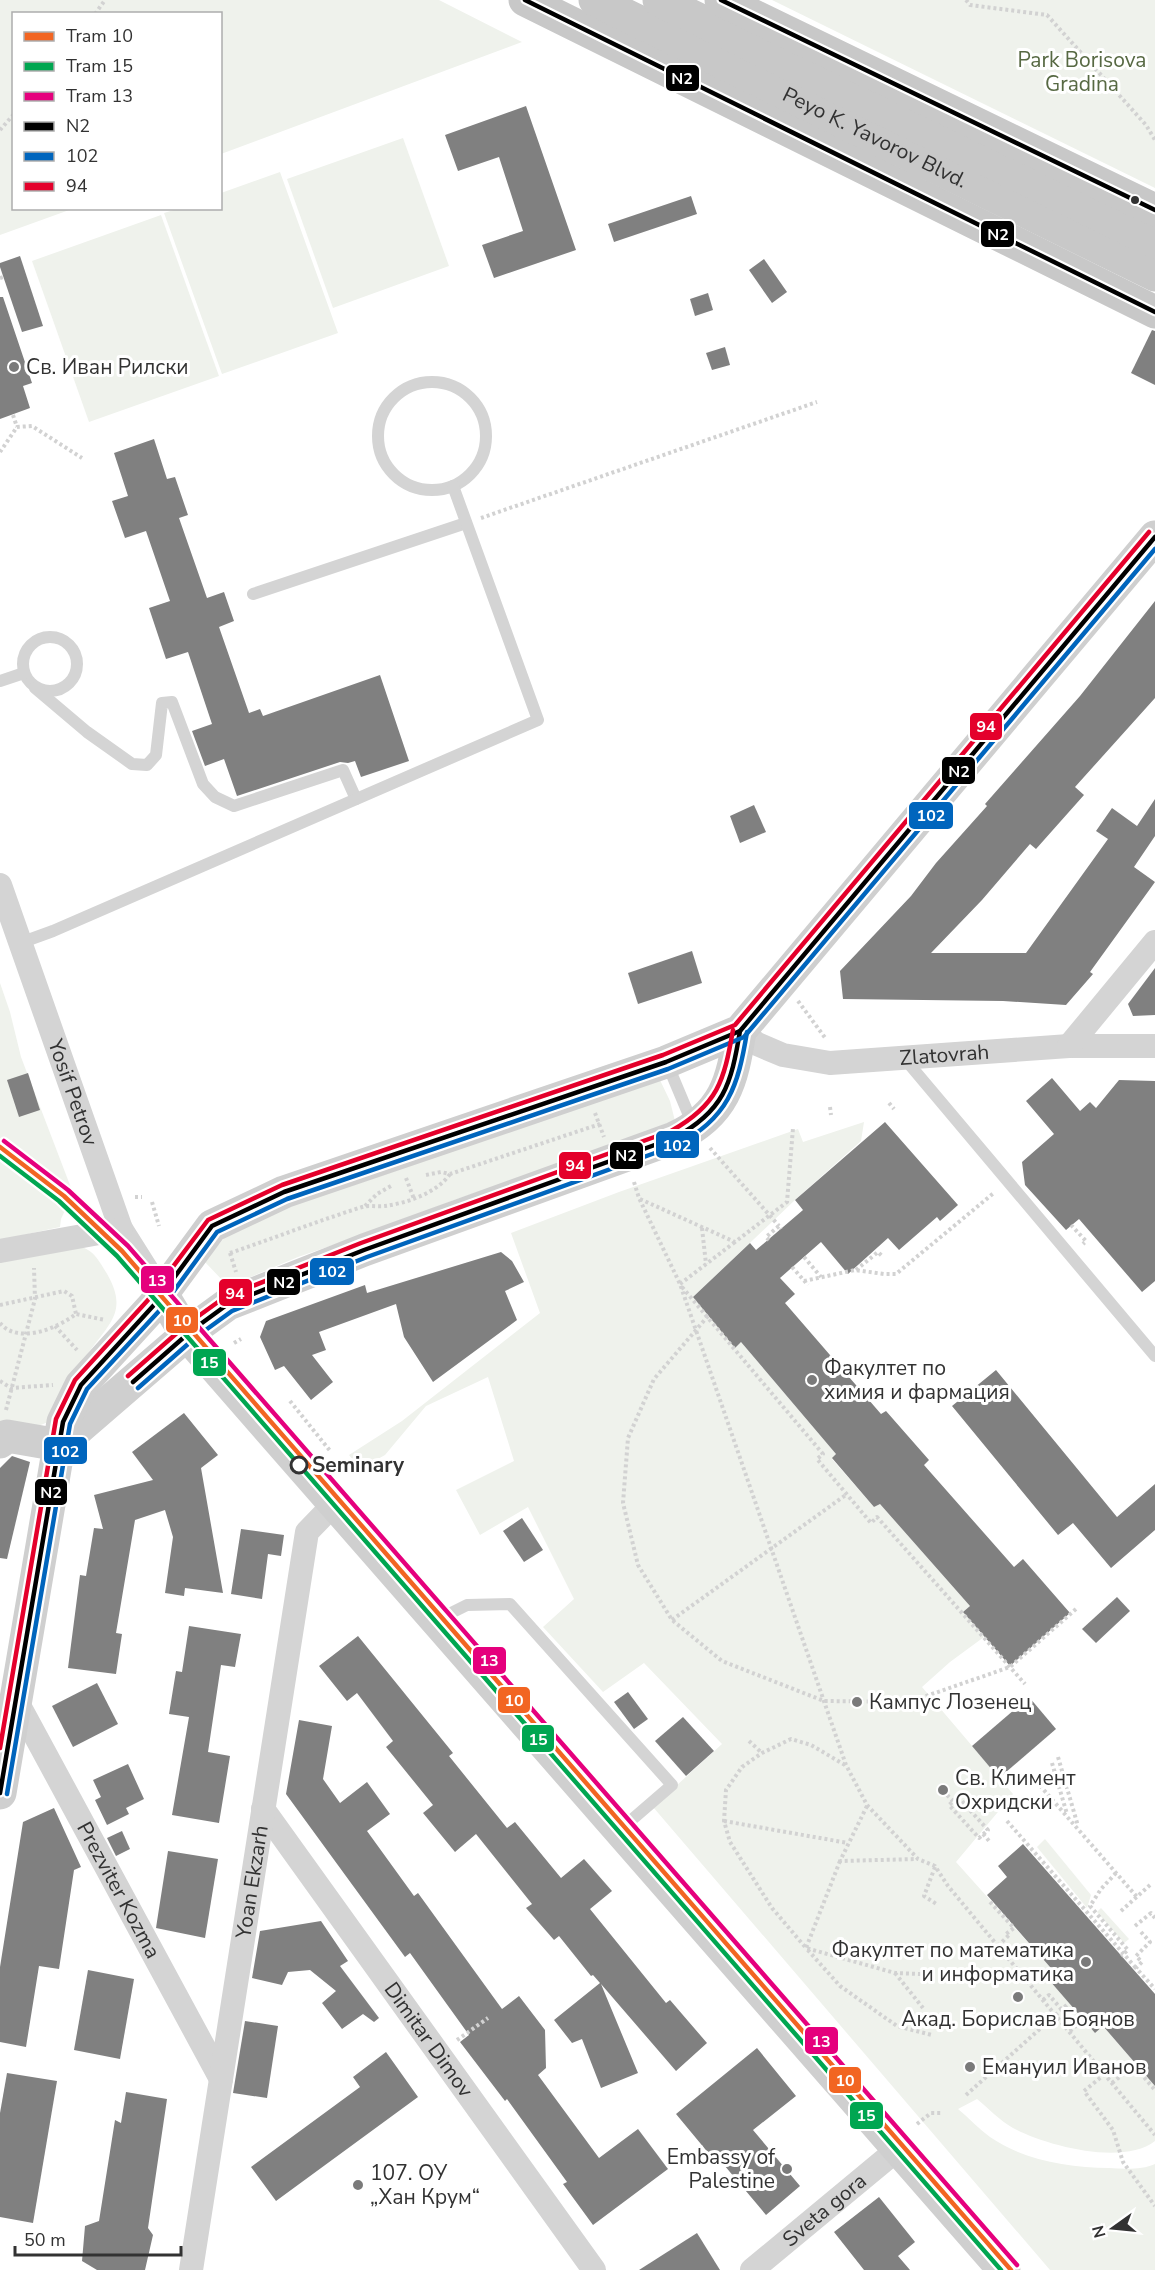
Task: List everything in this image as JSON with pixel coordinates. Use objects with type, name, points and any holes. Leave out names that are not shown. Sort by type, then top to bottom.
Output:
[{"type":"main road","points":[[525,0],[1155,312]]},
{"type":"main road","points":[[542,0],[641,58]]},
{"type":"main road","name":"Peyo K. Yavorov Blvd.","points":[[596,0],[982,174],[1155,242]]},
{"type":"main road","name":"Peyo K. Yavorov Blvd.","points":[[659,0],[982,174],[1155,275]]},
{"type":"main road","points":[[721,0],[1155,210]]},
{"type":"street","points":[[0,1793],[63,1422],[81,1385],[162,1294],[212,1226],[284,1192],[407,1170],[587,1089],[666,1062],[740,1031],[1155,537]]},
{"type":"street","name":"Yosif Petrov","points":[[0,885],[122,1229],[162,1294]]},
{"type":"street","points":[[1069,1046],[1155,942]]},
{"type":"street","points":[[60,1445],[186,1335],[228,1304],[287,1279],[424,1228],[623,1170],[674,1138],[704,1140],[733,1073],[740,1031]]},
{"type":"street","name":"Zlatovrah","points":[[740,1031],[757,1044],[783,1055],[830,1063],[1069,1046],[1155,1046]]},
{"type":"street","points":[[0,1251],[122,1229]]},
{"type":"street","points":[[162,1294],[186,1335],[620,1830],[908,2136],[1004,2270]]},
{"type":"street","points":[[2,1430],[7,1436],[60,1445]]},
{"type":"street","name":"Yoan Ekzarh","points":[[191,2270],[307,1532],[334,1504]]},
{"type":"street","name":"Prezviter Kozma","points":[[16,1700],[221,2079]]},
{"type":"street","name":"Dimitar Dimov","points":[[263,1809],[594,2270]]},
{"type":"street","name":"Sveta gora","points":[[752,2270],[908,2136]]},
{"type":"lane","points":[[425,382],[443,383],[460,389],[473,401],[483,417],[486,434],[484,452],[476,468],[463,481],[453,486],[430,491],[412,487],[397,478],[385,465],[379,448],[378,430],[383,413],[393,398],[408,387],[425,382]]},
{"type":"lane","points":[[20,943],[53,931],[538,720],[453,486]]},
{"type":"lane","points":[[253,594],[466,523]]},
{"type":"lane","points":[[35,688],[53,692],[62,689],[75,675],[77,666],[73,649],[59,638],[50,636],[33,641],[23,656],[24,673],[28,681],[35,688],[87,732],[132,764],[147,765],[156,755],[162,703],[172,702],[179,714],[203,784],[214,797],[234,806],[343,770],[356,799]]},
{"type":"lane","points":[[0,681],[24,673]]},
{"type":"lane","points":[[903,1058],[1155,1356]]},
{"type":"lane","points":[[666,1062],[704,1140]]},
{"type":"lane","points":[[436,1621],[467,1605],[510,1604],[672,1785],[620,1830]]},
{"type":"path","points":[[97,12],[101,0]]},
{"type":"path","points":[[97,12],[105,0]]},
{"type":"path","points":[[966,0],[970,5],[1047,15],[1146,125],[1155,140]]},
{"type":"path","points":[[0,130],[12,116]]},
{"type":"path","points":[[466,523],[817,402]]},
{"type":"path","points":[[13,415],[17,427]]},
{"type":"path","points":[[17,427],[32,426],[82,458]]},
{"type":"path","points":[[0,452],[17,427]]},
{"type":"path","points":[[796,998],[829,1044]]},
{"type":"path","points":[[587,1089],[600,1124],[680,1284],[846,1765],[867,1805],[918,1859]]},
{"type":"path","points":[[889,1103],[894,1109]]},
{"type":"path","points":[[830,1107],[831,1114]]},
{"type":"path","points":[[423,1176],[441,1172],[450,1174],[600,1124]]},
{"type":"path","points":[[680,1284],[788,1202],[793,1128]]},
{"type":"path","points":[[704,1140],[780,1228],[766,1237],[769,1240]]},
{"type":"path","points":[[366,1206],[407,1170],[413,1198],[424,1228]]},
{"type":"path","points":[[223,1250],[230,1253],[366,1206],[394,1204],[413,1198],[444,1183],[450,1174]]},
{"type":"path","points":[[792,1267],[806,1283],[855,1270],[896,1274],[1008,1181]]},
{"type":"path","points":[[135,1197],[142,1197]]},
{"type":"path","points":[[639,1198],[735,1242]]},
{"type":"path","points":[[152,1203],[159,1227]]},
{"type":"path","points":[[702,1227],[706,1264]]},
{"type":"path","points":[[2,1430],[35,1299],[33,1245]]},
{"type":"path","points":[[855,1270],[878,1252],[882,1256]]},
{"type":"path","points":[[230,1253],[237,1273]]},
{"type":"path","points":[[804,1257],[822,1277]]},
{"type":"path","points":[[680,1284],[823,1455],[817,1459],[871,1522],[877,1517],[1025,1684]]},
{"type":"path","points":[[0,1305],[64,1291],[72,1296],[76,1314]]},
{"type":"path","points":[[0,1323],[13,1333],[27,1334],[55,1326],[76,1314],[109,1321]]},
{"type":"path","points":[[708,1316],[654,1379],[628,1438],[623,1503],[638,1565],[672,1620],[722,1661],[824,1701],[909,1702],[1010,1667],[1076,1609]]},
{"type":"path","points":[[55,1326],[82,1355]]},
{"type":"path","points":[[234,1343],[241,1339]]},
{"type":"path","points":[[0,1381],[11,1388],[62,1384]]},
{"type":"path","points":[[290,1401],[330,1452]]},
{"type":"path","points":[[672,1620],[847,1494]]},
{"type":"path","points":[[846,1765],[811,1745],[792,1739],[762,1753],[742,1767],[726,1790],[724,1821],[730,1842],[772,1908],[840,1986],[897,2026],[932,2036]]},
{"type":"path","points":[[749,1741],[762,1753]]},
{"type":"path","points":[[1058,1757],[1079,1829]]},
{"type":"path","points":[[1052,1763],[1068,1818]]},
{"type":"path","points":[[1036,1781],[1137,1897]]},
{"type":"path","points":[[947,1795],[953,1802]]},
{"type":"path","points":[[958,1797],[988,1830],[979,1838],[949,1805],[953,1802],[958,1797]]},
{"type":"path","points":[[806,1948],[840,1861],[867,1805]]},
{"type":"path","points":[[724,1821],[848,1843]]},
{"type":"path","points":[[1008,1821],[1155,1989]]},
{"type":"path","points":[[983,1834],[990,1842]]},
{"type":"path","points":[[840,1861],[918,1859],[935,1866],[948,1886],[1155,2134]]},
{"type":"path","points":[[935,1866],[924,1896],[938,1905]]},
{"type":"path","points":[[1116,1873],[1101,1889],[1090,1906],[1128,1950],[1122,1954]]},
{"type":"path","points":[[1121,1911],[1150,1886]]},
{"type":"path","points":[[990,1902],[1014,1928],[1006,1934],[1008,1936]]},
{"type":"path","points":[[1135,1926],[1151,1913],[1155,1918]]},
{"type":"path","points":[[998,1946],[1016,1928]]},
{"type":"path","points":[[1136,1968],[1142,1962],[1136,1956],[1150,1942],[1141,1932]]},
{"type":"path","points":[[806,1948],[895,1973],[921,1974]]},
{"type":"path","points":[[895,1973],[923,2008]]},
{"type":"path","points":[[1043,2000],[1049,1995],[1076,2026],[1069,2032]]},
{"type":"path","points":[[966,2095],[1069,2003]]},
{"type":"path","points":[[453,2042],[488,2018]]},
{"type":"path","points":[[1112,2083],[1136,2064]]},
{"type":"path","points":[[1127,2071],[1130,2073],[1136,2068],[1155,2090]]},
{"type":"path","points":[[1105,2074],[1084,2091],[1113,2130],[1123,2162],[1155,2206]]},
{"type":"path","points":[[908,2136],[931,2113],[943,2113]]},
{"type":"path","points":[[1149,2128],[1155,2123]]},
{"type":"green space","points":[[0,0],[439,0],[522,42],[222,154],[222,12],[12,12],[12,210],[69,210],[0,235]]},
{"type":"green space","name":"Park Borisova Gradina","points":[[772,0],[1155,0],[1155,188]]},
{"type":"green space","points":[[403,138],[449,266],[333,308],[287,179]]},
{"type":"green space","points":[[280,172],[338,333],[222,374],[164,213],[174,210],[222,210],[222,193]]},
{"type":"green space","points":[[161,215],[219,376],[89,422],[32,261]]},
{"type":"green space","points":[[0,983],[21,1057],[73,1193],[61,1219],[60,1227],[0,1240]]},
{"type":"green space","points":[[659,1078],[670,1101],[675,1121],[646,1136],[454,1200],[397,1223],[298,1257],[234,1284],[225,1283],[204,1261],[227,1235],[261,1214]]},
{"type":"green space","points":[[864,1122],[861,1141],[693,1297],[735,1348],[741,1342],[836,1454],[832,1459],[874,1507],[880,1504],[970,1606],[963,1612],[984,1637],[950,1662],[922,1687],[1013,1794],[956,1862],[1050,1967],[1043,1973],[1095,2033],[1103,2026],[1155,2086],[1155,2141],[1141,2148],[1124,2152],[1084,2151],[1027,2135],[999,2118],[977,2099],[958,2109],[990,2137],[1032,2157],[1063,2164],[1094,2167],[1133,2169],[1155,2164],[1155,2270],[1050,2270],[653,1807],[722,1744],[644,1663],[603,1692],[543,1627],[574,1599],[528,1507],[480,1535],[456,1490],[514,1461],[488,1377],[426,1406],[385,1455],[360,1469],[349,1455],[402,1421],[540,1313],[511,1233],[798,1129],[803,1142]]},
{"type":"green space","points":[[82,1247],[97,1259],[112,1283],[116,1296],[114,1316],[82,1363],[51,1420],[33,1426],[0,1421],[0,1261]]},
{"type":"green space","points":[[1045,1839],[1091,1895],[1087,1908],[1037,1847]]},
{"type":"green space","points":[[1101,1908],[1129,1939],[1124,1943],[1097,1912]]},
{"type":"building","points":[[526,106],[576,250],[494,278],[482,245],[523,231],[499,157],[458,171],[445,135]]},
{"type":"building","points":[[691,196],[697,214],[614,242],[608,224]]},
{"type":"building","points":[[20,256],[43,326],[22,332],[0,267],[0,263]]},
{"type":"building","points":[[764,259],[787,292],[772,303],[749,270]]},
{"type":"building","points":[[708,293],[713,310],[695,316],[690,299]]},
{"type":"building","name":"Св. Иван Рилски","points":[[0,297],[3,297],[32,383],[23,386],[30,408],[0,419]]},
{"type":"building","points":[[1152,330],[1155,331],[1155,385],[1131,373]]},
{"type":"building","points":[[725,347],[730,365],[712,370],[706,353]]},
{"type":"building","points":[[154,439],[167,479],[175,477],[188,515],[179,518],[207,598],[224,592],[234,621],[219,627],[249,713],[260,709],[263,716],[380,675],[409,761],[361,777],[355,761],[340,762],[237,796],[224,759],[205,766],[192,731],[212,724],[188,652],[166,659],[149,608],[170,601],[146,531],[125,538],[112,501],[128,496],[114,453]]},
{"type":"building","points":[[1155,601],[1155,698],[1075,787],[1084,795],[1036,849],[1030,844],[982,900],[931,953],[1026,953],[1108,839],[1096,831],[1112,808],[1137,826],[1155,799],[1155,836],[1134,867],[1155,882],[1090,972],[1093,974],[1066,1005],[1003,1001],[843,999],[840,971],[911,896],[936,863],[987,806],[985,804],[1080,696]]},
{"type":"building","points":[[754,805],[766,832],[740,843],[730,816]]},
{"type":"building","points":[[692,951],[702,983],[638,1004],[628,973]]},
{"type":"building","points":[[1155,968],[1155,1015],[1133,1016],[1128,1004]]},
{"type":"building","points":[[28,1073],[40,1110],[19,1117],[7,1080]]},
{"type":"building","points":[[1052,1078],[1080,1111],[1090,1102],[1096,1108],[1119,1080],[1155,1081],[1155,1281],[1142,1292],[1079,1219],[1066,1230],[1025,1185],[1022,1162],[1054,1134],[1026,1101]]},
{"type":"building","name":"Факултет по химия и фармация","points":[[885,1122],[958,1205],[940,1221],[937,1217],[899,1250],[888,1238],[848,1274],[821,1242],[780,1278],[795,1294],[785,1303],[881,1414],[886,1411],[929,1460],[924,1465],[1014,1567],[1023,1559],[1070,1613],[1010,1666],[963,1612],[970,1606],[880,1504],[874,1507],[832,1458],[836,1454],[741,1342],[735,1348],[693,1297],[750,1243],[756,1250],[803,1210],[795,1200]]},
{"type":"building","points":[[501,1252],[512,1261],[524,1282],[505,1291],[517,1320],[433,1382],[404,1337],[396,1304],[319,1332],[326,1350],[312,1355],[333,1382],[311,1400],[284,1366],[275,1370],[260,1337],[266,1321],[365,1285],[367,1293]]},
{"type":"building","points":[[996,1370],[1117,1517],[1155,1484],[1155,1530],[1111,1568],[1073,1523],[1058,1535],[952,1406]]},
{"type":"building","points":[[184,1413],[218,1455],[201,1468],[223,1593],[185,1588],[184,1596],[165,1593],[173,1537],[165,1510],[135,1520],[116,1633],[122,1634],[116,1674],[68,1668],[80,1575],[86,1576],[94,1528],[103,1529],[94,1495],[153,1480],[132,1452]]},
{"type":"building","points":[[12,1456],[30,1462],[7,1559],[0,1558],[0,1468]]},
{"type":"building","points":[[522,1518],[543,1550],[524,1562],[503,1531]]},
{"type":"building","points":[[241,1529],[284,1535],[281,1556],[268,1554],[262,1599],[231,1594]]},
{"type":"building","points":[[1117,1597],[1130,1611],[1096,1643],[1082,1629]]},
{"type":"building","points":[[189,1626],[241,1634],[235,1667],[221,1665],[208,1752],[230,1756],[219,1823],[172,1815],[189,1717],[169,1714],[176,1671],[182,1672]]},
{"type":"building","points":[[358,1636],[453,1753],[449,1756],[507,1828],[515,1822],[561,1878],[584,1859],[612,1891],[590,1909],[666,2003],[670,2000],[707,2043],[676,2071],[601,1984],[638,2073],[601,2088],[582,2039],[572,2043],[554,2020],[600,1983],[593,1975],[591,1976],[559,1936],[554,1940],[526,1908],[532,1904],[476,1834],[455,1852],[423,1813],[433,1805],[386,1747],[393,1741],[357,1693],[347,1701],[319,1666]]},
{"type":"building","points":[[97,1683],[118,1724],[73,1747],[52,1706]]},
{"type":"building","points":[[628,1692],[648,1719],[634,1729],[614,1702]]},
{"type":"building","points":[[1029,1697],[1056,1729],[999,1778],[972,1746]]},
{"type":"building","points":[[683,1717],[714,1751],[686,1776],[655,1741]]},
{"type":"building","points":[[299,1720],[332,1726],[323,1779],[340,1803],[367,1782],[390,1814],[367,1831],[414,1896],[418,1893],[502,2009],[519,1996],[545,2030],[546,2068],[538,2075],[599,2158],[638,2129],[668,2169],[593,2225],[563,2184],[567,2182],[507,2099],[505,2101],[460,2042],[469,2035],[410,1953],[405,1957],[286,1794]]},
{"type":"building","points":[[128,1764],[144,1799],[126,1808],[129,1814],[107,1825],[95,1800],[101,1797],[93,1780]]},
{"type":"building","points":[[54,1808],[81,1867],[74,1870],[59,1969],[39,1966],[26,2047],[0,2042],[0,1967],[23,1822]]},
{"type":"building","points":[[122,1831],[130,1849],[116,1856],[107,1838]]},
{"type":"building","name":"Факултет по математика и информатика","points":[[1023,1844],[1155,1994],[1155,2086],[1103,2026],[1095,2033],[1043,1973],[1050,1967],[987,1895],[1007,1877],[998,1866]]},
{"type":"building","points":[[168,1851],[218,1859],[205,1938],[156,1928]]},
{"type":"building","points":[[321,1921],[348,1961],[340,1966],[379,2018],[374,2022],[363,2014],[342,2029],[322,2003],[336,1991],[310,1970],[288,1972],[282,1985],[252,1978],[260,1931]]},
{"type":"building","points":[[88,1970],[134,1979],[120,2059],[74,2050]]},
{"type":"building","points":[[245,2021],[278,2026],[267,2098],[233,2093]]},
{"type":"building","points":[[757,2048],[796,2096],[753,2130],[800,2186],[766,2215],[719,2159],[715,2161],[676,2114]]},
{"type":"building","points":[[386,2052],[418,2097],[276,2201],[251,2167],[360,2087],[353,2077]]},
{"type":"building","points":[[7,2073],[57,2081],[33,2223],[0,2217],[0,2113]]},
{"type":"building","points":[[126,2092],[167,2099],[148,2228],[153,2235],[145,2270],[97,2270],[82,2261],[85,2226],[99,2221],[115,2120],[121,2123]]},
{"type":"building","points":[[879,2197],[915,2242],[898,2256],[910,2270],[864,2270],[834,2232]]},
{"type":"building","points":[[697,2233],[720,2270],[639,2270]]},
{"type":"tram line","name":"13","points":[[4,1141],[68,1190],[128,1246],[1017,2265]]},
{"type":"tram line","name":"10","points":[[0,1147],[64,1196],[122,1251],[1011,2270]]},
{"type":"tram line","name":"15","points":[[0,1156],[59,1201],[117,1256],[1001,2270]]},
{"type":"transit line","name":"N2","points":[[525,0],[1155,312]]},
{"type":"transit line","name":"N2","points":[[721,0],[1155,210]]},
{"type":"transit line","name":"94","points":[[0,1748],[56,1419],[75,1380],[148,1300],[208,1220],[282,1185],[663,1055],[735,1025],[1149,532]]},
{"type":"transit line","name":"N2","points":[[0,1793],[63,1422],[81,1385],[154,1305],[212,1226],[284,1192],[666,1062],[740,1031],[1155,537]]},
{"type":"transit line","name":"102","points":[[7,1794],[70,1424],[87,1389],[160,1310],[217,1232],[287,1199],[668,1069],[744,1037],[1155,549]]},
{"type":"transit line","name":"94","points":[[128,1376],[186,1325],[225,1297],[361,1243],[671,1131],[699,1111],[716,1090],[726,1064],[733,1030]]},
{"type":"transit line","name":"N2","points":[[133,1382],[191,1331],[228,1304],[364,1250],[674,1138],[704,1117],[722,1095],[733,1067],[740,1031]]},
{"type":"transit line","name":"102","points":[[138,1388],[196,1337],[232,1311],[367,1257],[677,1145],[708,1124],[728,1099],[744,1052],[747,1032]]},
{"type":"place","name":"Св. Иван Рилски","points":[[14,367]]},
{"type":"place","name":"Факултет по химия и фармация","points":[[812,1380]]},
{"type":"place","name":"Seminary","points":[[299,1465]]},
{"type":"place","name":"Кампус Лозенец","points":[[857,1702]]},
{"type":"place","name":"Св. Климент Охридски","points":[[943,1790]]},
{"type":"place","name":"Факултет по математика и информатика","points":[[1086,1962]]},
{"type":"place","name":"Акад. Борислав Боянов","points":[[1018,1997]]},
{"type":"place","name":"Емануил Иванов","points":[[970,2067]]},
{"type":"place","name":"Embassy of Palestine","points":[[787,2169]]},
{"type":"place","name":"107. ОУ „Хан Крум“","points":[[358,2185]]}]
